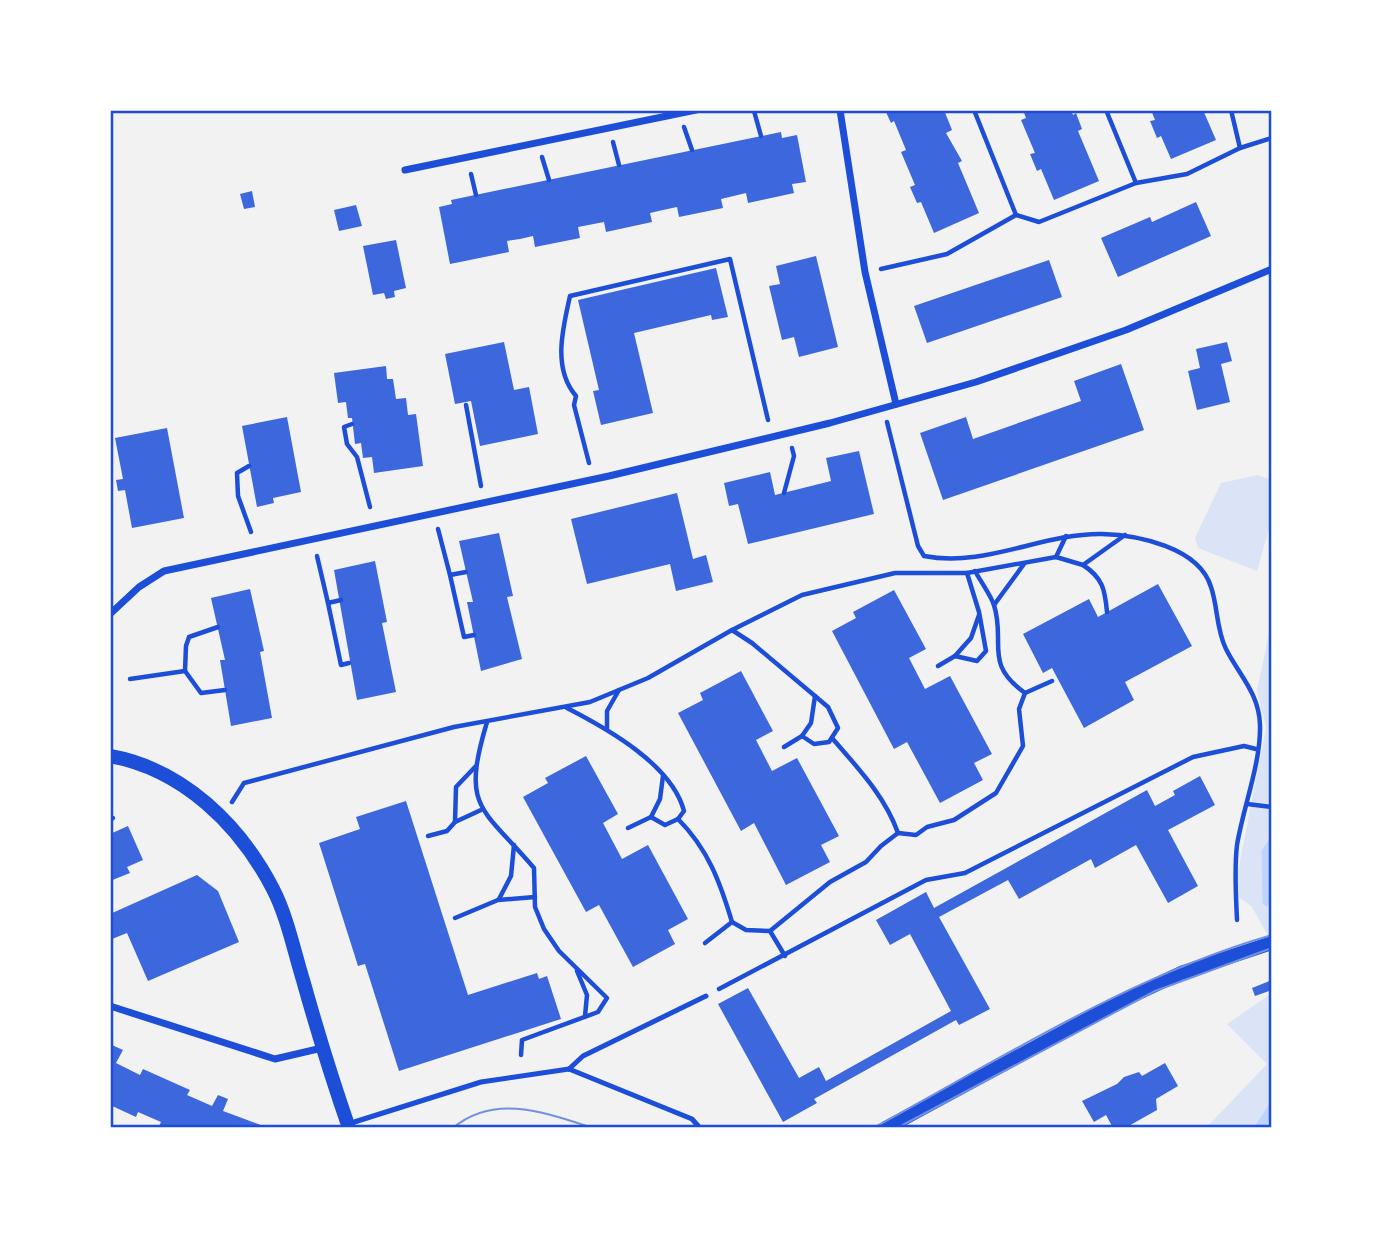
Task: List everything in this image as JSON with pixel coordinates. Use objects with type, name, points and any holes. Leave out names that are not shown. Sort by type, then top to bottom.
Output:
[{"type":"main road","points":[[110,756],[132,760],[181,782],[223,818],[249,852],[274,891],[349,1126]]},
{"type":"main road","points":[[886,1128],[1117,1003],[1181,973],[1272,943]]},
{"type":"street","points":[[405,170],[696,110]]},
{"type":"street","points":[[840,110],[864,272],[896,404]]},
{"type":"street","points":[[110,614],[139,587],[164,571],[609,476],[883,408],[976,382],[1126,330],[1272,269]]},
{"type":"street","points":[[110,1006],[275,1059],[322,1048]]},
{"type":"lane","points":[[569,1069],[583,1056],[706,996]]},
{"type":"lane","points":[[349,1126],[481,1082],[569,1069],[692,1119],[700,1128]]},
{"type":"path","points":[[974,110],[1016,215]]},
{"type":"path","points":[[1107,110],[1136,183]]},
{"type":"path","points":[[1231,110],[1240,148]]},
{"type":"path","points":[[754,111],[761,136]]},
{"type":"path","points":[[687,133],[692,150]]},
{"type":"path","points":[[864,272],[947,254],[1016,215],[1039,222],[1136,183],[1187,174],[1240,148],[1272,138]]},
{"type":"path","points":[[615,149],[620,165]]},
{"type":"path","points":[[544,164],[549,180]]},
{"type":"path","points":[[473,180],[476,195]]},
{"type":"path","points":[[589,463],[574,405],[576,396],[569,388],[559,343],[570,296],[583,292],[730,259],[768,421]]},
{"type":"path","points":[[466,405],[481,487]]},
{"type":"path","points":[[883,408],[918,546],[924,556],[993,554],[1066,536],[1126,535],[1155,540],[1200,569],[1210,583],[1225,647],[1257,704],[1260,727],[1237,845],[1237,920]]},
{"type":"path","points":[[352,424],[344,427],[346,444],[357,457],[370,507]]},
{"type":"path","points":[[784,493],[794,456],[792,447]]},
{"type":"path","points":[[249,466],[237,473],[237,496],[251,532]]},
{"type":"path","points":[[438,528],[464,637],[474,635]]},
{"type":"path","points":[[1083,565],[1126,535]]},
{"type":"path","points":[[1056,557],[1066,536]]},
{"type":"path","points":[[317,555],[341,664],[349,663]]},
{"type":"path","points":[[244,783],[453,727],[567,708],[648,678],[732,630],[802,595],[844,583],[895,573],[967,573],[1056,557],[1083,565],[1096,573],[1104,586],[1107,612]]},
{"type":"path","points":[[994,606],[1024,564]]},
{"type":"path","points":[[450,575],[466,572]]},
{"type":"path","points":[[975,572],[994,606],[997,656],[1009,682],[1026,693]]},
{"type":"path","points":[[955,656],[977,661],[986,651],[979,612],[967,573]]},
{"type":"path","points":[[328,603],[341,600]]},
{"type":"path","points":[[938,666],[955,656],[971,638],[979,612]]},
{"type":"path","points":[[218,628],[189,637],[185,671],[201,693],[225,690]]},
{"type":"path","points":[[732,630],[752,643],[828,707],[838,727],[829,742],[814,744],[802,736]]},
{"type":"path","points":[[130,679],[185,671]]},
{"type":"path","points":[[678,819],[698,840],[718,877],[733,922],[746,930],[770,931],[800,904],[830,882],[866,862],[881,846],[898,834],[916,835],[927,827],[954,820],[996,793],[1023,746],[1019,709],[1026,693],[1052,681]]},
{"type":"path","points":[[607,728],[607,710],[619,690]]},
{"type":"path","points":[[784,747],[802,736],[811,723],[815,696]]},
{"type":"path","points":[[567,708],[607,728],[679,793],[684,811],[678,819],[665,825],[651,817]]},
{"type":"path","points":[[487,722],[476,767],[474,790],[481,810],[534,868],[535,907],[544,929],[577,970],[587,995],[585,1017]]},
{"type":"path","points":[[832,738],[872,784],[892,815],[898,834]]},
{"type":"path","points":[[706,996],[926,880],[965,873],[1193,757],[1244,747],[1256,749]]},
{"type":"path","points":[[455,822],[456,787],[476,767]]},
{"type":"path","points":[[628,828],[651,817],[660,799],[663,776]]},
{"type":"path","points":[[1247,804],[1272,807]]},
{"type":"path","points":[[428,836],[447,831],[455,822],[481,810]]},
{"type":"path","points":[[498,900],[511,876],[514,845]]},
{"type":"path","points":[[455,918],[498,900],[535,897]]},
{"type":"path","points":[[705,943],[733,922]]},
{"type":"path","points":[[770,931],[785,956]]},
{"type":"path","points":[[521,1055],[522,1040],[598,1012],[607,998],[592,979],[577,970]]},
{"type":"shaded area","points":[[1258,475],[1272,480],[1272,518],[1257,571],[1198,548],[1195,538],[1221,483]]},
{"type":"shaded area","points":[[1272,619],[1272,943],[1252,907],[1239,897],[1237,876],[1266,728],[1257,690]]},
{"type":"shaded area","points":[[1272,993],[1272,1128],[1206,1128],[1267,1064],[1227,1024]]},
{"type":"building","points":[[885,110],[944,110],[952,130],[946,133],[962,161],[958,163],[979,213],[934,233],[921,202],[917,203],[910,187],[915,185],[901,152],[906,150],[894,121],[891,123]]},
{"type":"building","points":[[1023,110],[1071,110],[1073,115],[1076,113],[1082,129],[1078,131],[1099,181],[1054,200],[1041,169],[1037,171],[1030,154],[1035,153],[1021,120],[1026,118]]},
{"type":"building","points":[[1151,110],[1203,110],[1216,140],[1171,159],[1161,136],[1157,138],[1150,121],[1155,120]]},
{"type":"building","points":[[781,132],[782,138],[797,135],[806,182],[792,184],[794,193],[748,203],[746,193],[721,199],[723,208],[679,217],[677,207],[650,213],[652,222],[606,232],[604,222],[578,227],[580,238],[535,247],[533,236],[507,241],[509,252],[450,264],[439,207],[452,204],[451,200]]},
{"type":"building","points":[[252,191],[255,207],[244,209],[240,194]]},
{"type":"building","points":[[1196,202],[1211,236],[1118,277],[1101,238],[1150,217],[1152,222]]},
{"type":"building","points":[[356,205],[362,226],[339,231],[334,210]]},
{"type":"building","points":[[396,240],[406,288],[394,291],[395,297],[386,299],[384,293],[373,295],[363,246]]},
{"type":"building","points":[[816,256],[838,347],[799,357],[794,337],[782,340],[769,286],[780,284],[776,266]]},
{"type":"building","points":[[1049,260],[1062,297],[927,343],[914,306]]},
{"type":"building","points":[[716,268],[728,317],[712,320],[711,315],[634,333],[653,413],[601,425],[593,391],[599,390],[578,300]]},
{"type":"building","points":[[504,342],[514,390],[529,387],[538,434],[480,446],[471,401],[455,404],[445,354]]},
{"type":"building","points":[[1227,342],[1232,361],[1221,364],[1230,402],[1197,410],[1188,371],[1200,368],[1196,349]]},
{"type":"building","points":[[1121,364],[1144,430],[943,500],[920,433],[966,417],[973,439],[1081,401],[1074,381]]},
{"type":"building","points":[[386,366],[387,379],[393,379],[396,399],[406,398],[408,415],[416,414],[423,466],[374,473],[372,457],[363,458],[361,443],[355,444],[352,418],[348,418],[346,402],[338,403],[334,373]]},
{"type":"building","points":[[287,417],[301,492],[273,498],[274,503],[257,507],[242,426]]},
{"type":"building","points":[[167,428],[184,518],[132,528],[125,490],[118,491],[116,480],[123,479],[115,438]]},
{"type":"building","points":[[859,451],[874,514],[748,544],[738,504],[729,506],[724,483],[770,472],[775,495],[831,481],[826,458]]},
{"type":"building","points":[[677,493],[693,559],[706,555],[713,582],[676,591],[670,564],[587,584],[571,519]]},
{"type":"building","points":[[499,533],[513,596],[507,597],[522,659],[481,671],[467,602],[473,602],[459,541]]},
{"type":"building","points":[[375,561],[387,622],[382,623],[396,692],[357,700],[334,570]]},
{"type":"building","points":[[1158,584],[1192,646],[1125,682],[1134,700],[1084,728],[1052,668],[1043,673],[1023,634],[1089,599],[1098,617]]},
{"type":"building","points":[[250,589],[264,651],[260,652],[272,718],[231,726],[220,660],[225,660],[211,598]]},
{"type":"building","points":[[894,590],[926,649],[909,658],[925,689],[950,676],[992,754],[974,763],[983,780],[940,803],[907,742],[894,749],[832,631],[856,618],[853,612]]},
{"type":"building","points":[[741,671],[773,731],[756,740],[772,771],[797,758],[839,836],[821,845],[830,862],[786,885],[754,823],[741,831],[678,713],[703,700],[700,693]]},
{"type":"building","points":[[586,756],[618,814],[603,823],[622,859],[648,845],[688,919],[668,930],[675,944],[633,967],[599,905],[586,912],[523,797],[548,783],[545,778]]},
{"type":"building","points":[[1200,776],[1215,805],[1168,830],[1198,886],[1168,903],[1136,845],[1095,868],[1091,859],[1019,899],[1008,880],[939,917],[990,1009],[959,1025],[956,1020],[814,1099],[817,1103],[783,1122],[718,1004],[748,988],[799,1078],[819,1067],[826,1081],[951,1011],[910,934],[890,945],[876,920],[926,892],[934,908],[1147,790],[1155,806],[1175,795],[1173,791]]},
{"type":"building","points":[[406,801],[468,995],[537,973],[539,979],[547,976],[561,1019],[399,1071],[365,964],[358,966],[319,843],[360,829],[356,817]]},
{"type":"building","points":[[128,826],[143,860],[127,867],[130,873],[110,881],[110,834]]},
{"type":"building","points":[[197,875],[218,891],[239,942],[148,981],[127,933],[112,939],[110,914]]},
{"type":"building","points":[[1272,980],[1272,990],[1255,996],[1252,988]]},
{"type":"building","points":[[112,1045],[123,1050],[116,1063],[140,1075],[143,1069],[190,1090],[187,1095],[212,1106],[218,1095],[228,1099],[223,1111],[269,1128],[158,1128],[161,1122],[138,1112],[136,1117],[110,1105]]},
{"type":"building","points":[[1165,1063],[1178,1086],[1156,1099],[1157,1110],[1125,1128],[1113,1128],[1106,1115],[1094,1122],[1082,1101],[1117,1084],[1124,1077],[1139,1072],[1142,1076]]},
{"type":"waterway","points":[[1267,902],[1266,852],[1272,843]]},
{"type":"waterway","points":[[1259,1128],[1272,1108]]},
{"type":"tram line","points":[[873,1128],[1018,1047],[1117,996],[1219,952],[1272,935]]},
{"type":"tram line","points":[[897,1128],[1155,991],[1272,948]]},
{"type":"tram line","points":[[453,1128],[469,1117],[503,1109],[539,1112],[593,1128]]}]
